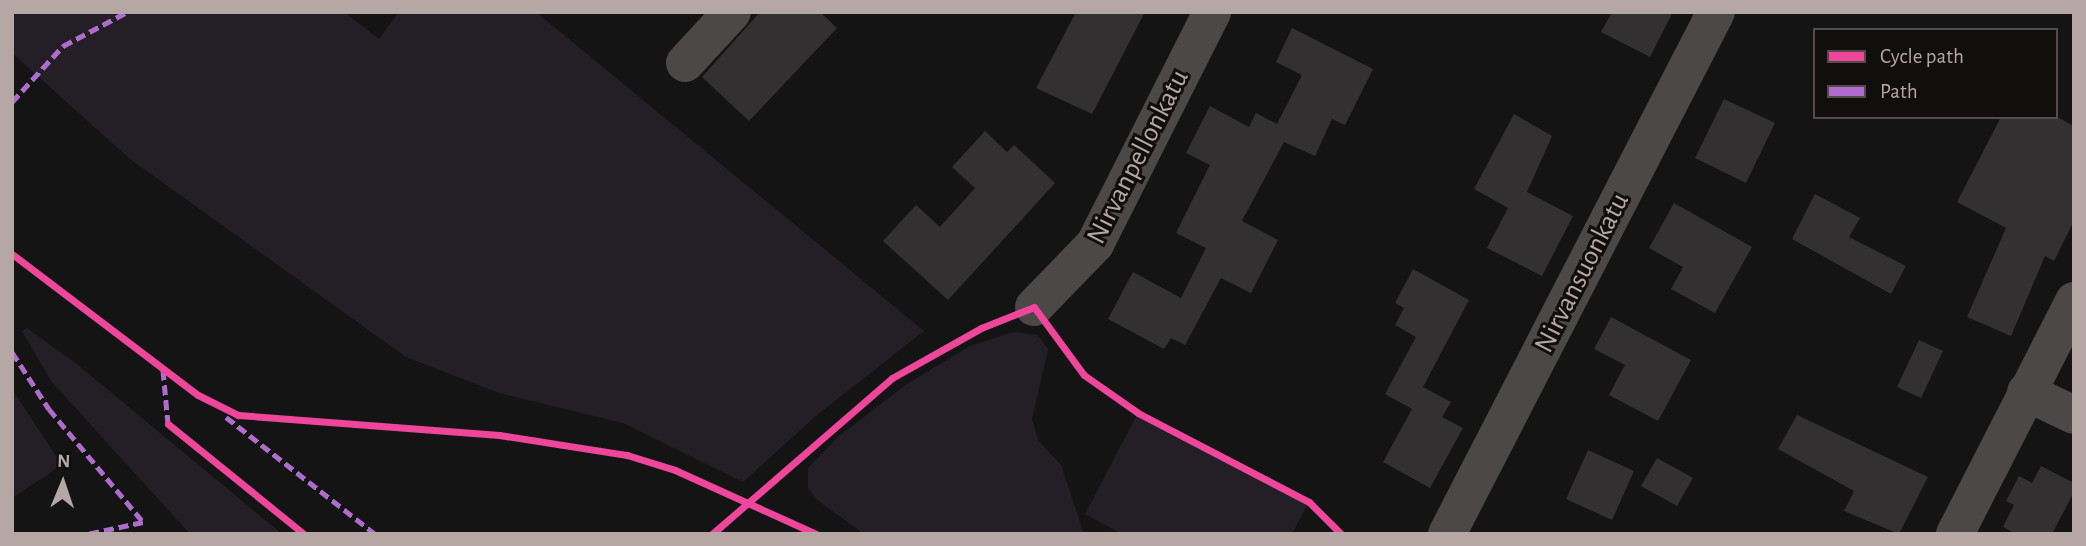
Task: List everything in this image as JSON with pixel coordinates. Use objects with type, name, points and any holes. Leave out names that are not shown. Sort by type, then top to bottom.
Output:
[{"type":"street","points":[[685,63],[732,12]]},
{"type":"street","name":"Nirvanpellonkatu","points":[[1034,307],[1095,244],[1212,12]]},
{"type":"street","name":"Nirvansuonkatu","points":[[1447,534],[1716,12]]},
{"type":"street","points":[[1955,534],[2074,301]]},
{"type":"street","points":[[2026,392],[2074,415]]},
{"type":"shaded area","points":[[12,12],[344,12],[379,39],[399,12],[536,12],[924,331],[817,415],[743,482],[623,423],[499,393],[406,357],[130,159],[12,53]]},
{"type":"shaded area","points":[[27,328],[78,365],[282,534],[190,534],[51,381],[22,331]]},
{"type":"shaded area","points":[[1013,332],[1038,335],[1048,349],[1032,419],[1038,440],[1061,465],[1084,534],[864,534],[817,500],[808,488],[808,468],[839,436],[907,384],[970,346]]},
{"type":"shaded area","points":[[12,389],[62,465],[12,498]]},
{"type":"shaded area","points":[[1138,413],[1309,502],[1292,534],[1122,534],[1085,514]]},
{"type":"building","points":[[760,12],[820,12],[837,28],[749,121],[702,77]]},
{"type":"building","points":[[1076,12],[1145,12],[1092,114],[1036,88]]},
{"type":"building","points":[[1612,12],[1673,12],[1650,57],[1601,32]]},
{"type":"building","points":[[1292,28],[1373,69],[1345,125],[1332,119],[1315,156],[1284,142],[1242,221],[1278,240],[1251,293],[1221,278],[1185,345],[1171,338],[1164,349],[1108,319],[1133,272],[1181,298],[1206,248],[1176,233],[1210,165],[1186,153],[1210,106],[1249,127],[1256,113],[1277,124],[1302,75],[1276,62]]},
{"type":"building","points":[[1724,99],[1775,123],[1746,183],[1695,158]]},
{"type":"building","points":[[1514,114],[1552,136],[1527,192],[1573,216],[1542,276],[1487,248],[1508,208],[1474,189]]},
{"type":"building","points":[[2058,118],[2074,126],[2074,221],[2054,261],[2045,256],[2011,336],[1967,317],[2006,228],[1957,202],[2000,119]]},
{"type":"building","points":[[985,131],[1007,152],[1014,145],[1055,183],[948,300],[883,241],[916,205],[940,227],[975,188],[952,167]]},
{"type":"building","points":[[1815,194],[1860,218],[1849,237],[1906,266],[1891,294],[1792,239]]},
{"type":"building","points":[[1674,203],[1752,247],[1715,313],[1671,289],[1683,267],[1649,248]]},
{"type":"building","points":[[1413,269],[1469,300],[1423,387],[1451,402],[1442,417],[1463,428],[1430,488],[1383,462],[1412,409],[1385,394],[1416,337],[1395,325],[1404,308],[1395,303]]},
{"type":"building","points":[[1611,317],[1691,360],[1658,421],[1609,395],[1625,365],[1594,349]]},
{"type":"building","points":[[1919,340],[1943,351],[1921,398],[1897,387]]},
{"type":"building","points":[[1797,415],[1928,477],[1899,534],[1844,511],[1854,491],[1778,449]]},
{"type":"building","points":[[1588,450],[1634,471],[1612,520],[1566,499]]},
{"type":"building","points":[[1657,458],[1693,478],[1677,506],[1641,486]]},
{"type":"building","points":[[2041,466],[2074,483],[2074,492],[2052,534],[2016,534],[2003,527],[2014,505],[2006,501],[2019,476],[2032,483]]},
{"type":"marked path","points":[[12,102],[63,46],[127,12]]},
{"type":"marked path","points":[[12,352],[49,409],[143,522],[87,534]]},
{"type":"marked path","points":[[163,370],[168,424]]},
{"type":"marked path","points":[[226,417],[375,534]]},
{"type":"cycle path","points":[[12,254],[198,395],[238,415],[499,435],[627,455],[675,470],[816,534]]},
{"type":"cycle path","points":[[712,534],[892,378],[981,328],[1034,307],[1084,375],[1138,413],[1309,502],[1341,534]]},
{"type":"cycle path","points":[[168,424],[304,534]]}]
